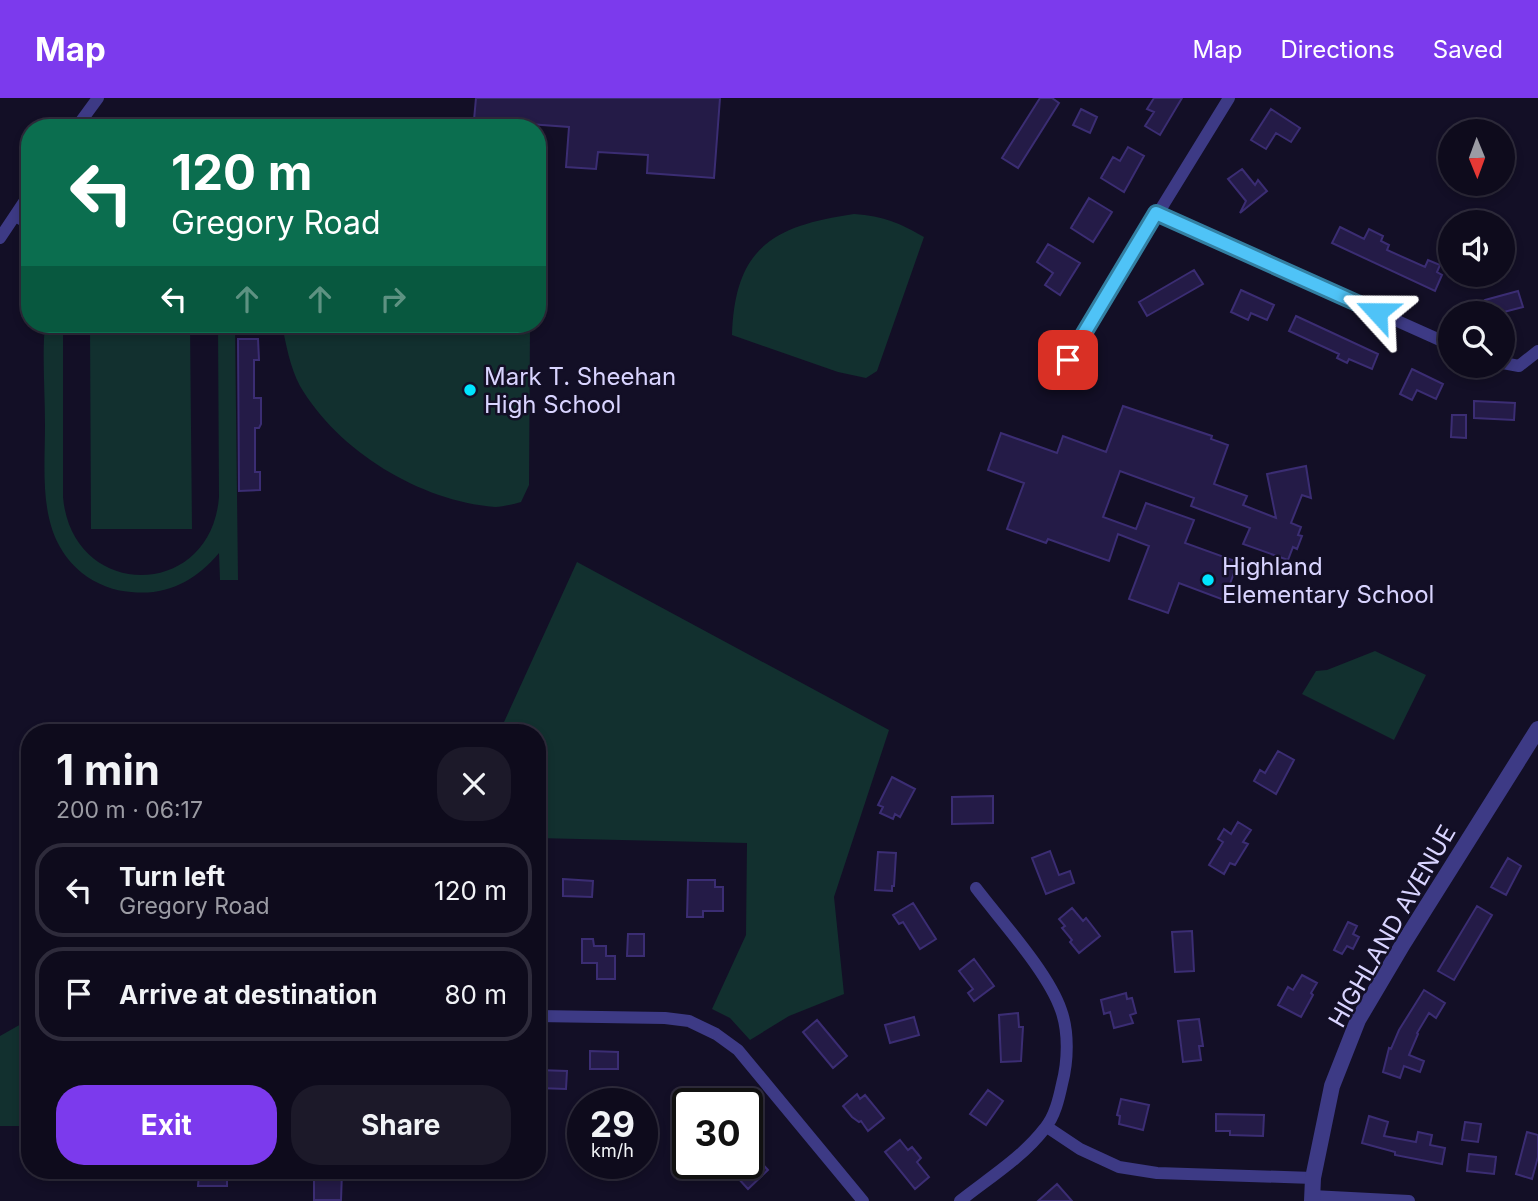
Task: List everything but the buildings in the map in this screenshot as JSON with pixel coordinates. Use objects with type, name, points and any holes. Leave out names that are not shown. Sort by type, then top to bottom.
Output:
[{"type":"street","points":[[83,119],[98,98]]},
{"type":"street","points":[[1058,376],[1229,98]]},
{"type":"street","points":[[0,238],[21,206]]},
{"type":"street","points":[[1156,213],[1438,339]]},
{"type":"street","points":[[1515,365],[1519,366],[1538,351]]},
{"type":"street","name":"HIGHLAND AVENUE","points":[[1312,1199],[1313,1178],[1332,1086],[1358,1020],[1538,729]]},
{"type":"street","points":[[960,1201],[1021,1153],[1047,1127],[1059,1101],[1065,1072],[1066,1040],[1061,1010],[1045,979],[976,888]]},
{"type":"street","points":[[546,1016],[665,1018],[689,1021],[716,1034],[738,1050],[863,1201]]},
{"type":"street","points":[[1047,1127],[1080,1149],[1119,1167],[1157,1173],[1313,1178]]},
{"type":"street","points":[[1312,1199],[1409,1201]]},
{"type":"lane","points":[[13,218],[21,223]]},
{"type":"green space","points":[[854,214],[891,221],[924,237],[877,371],[866,378],[838,372],[732,335],[741,281],[751,261],[764,246],[781,234],[801,226]]},
{"type":"green space","points":[[45,333],[63,333],[63,497],[72,531],[90,556],[114,570],[141,575],[168,570],[193,556],[210,531],[219,497],[218,333],[235,333],[238,580],[220,580],[219,553],[201,571],[169,589],[144,593],[125,591],[93,580],[67,558],[57,542],[47,505],[44,465]]},
{"type":"green space","points":[[90,333],[190,333],[192,529],[91,529]]},
{"type":"green space","points":[[284,333],[530,333],[529,485],[521,502],[495,507],[467,503],[438,495],[384,469],[359,451],[316,410],[300,386]]},
{"type":"green space","points":[[577,562],[889,730],[834,897],[844,994],[789,1016],[750,1040],[730,1018],[712,1009],[746,935],[747,843],[546,838],[546,724],[503,724]]},
{"type":"green space","points":[[1375,651],[1426,675],[1394,740],[1302,694],[1316,671],[1327,670]]},
{"type":"green space","points":[[21,1024],[21,1126],[0,1126],[0,1036]]},
{"type":"place","name":"Mark T. Sheehan High School","points":[[470,390]]},
{"type":"place","name":"Highland Elementary School","points":[[1208,580]]},
{"type":"route","points":[[1068,360],[1156,213],[1377,312]]}]
